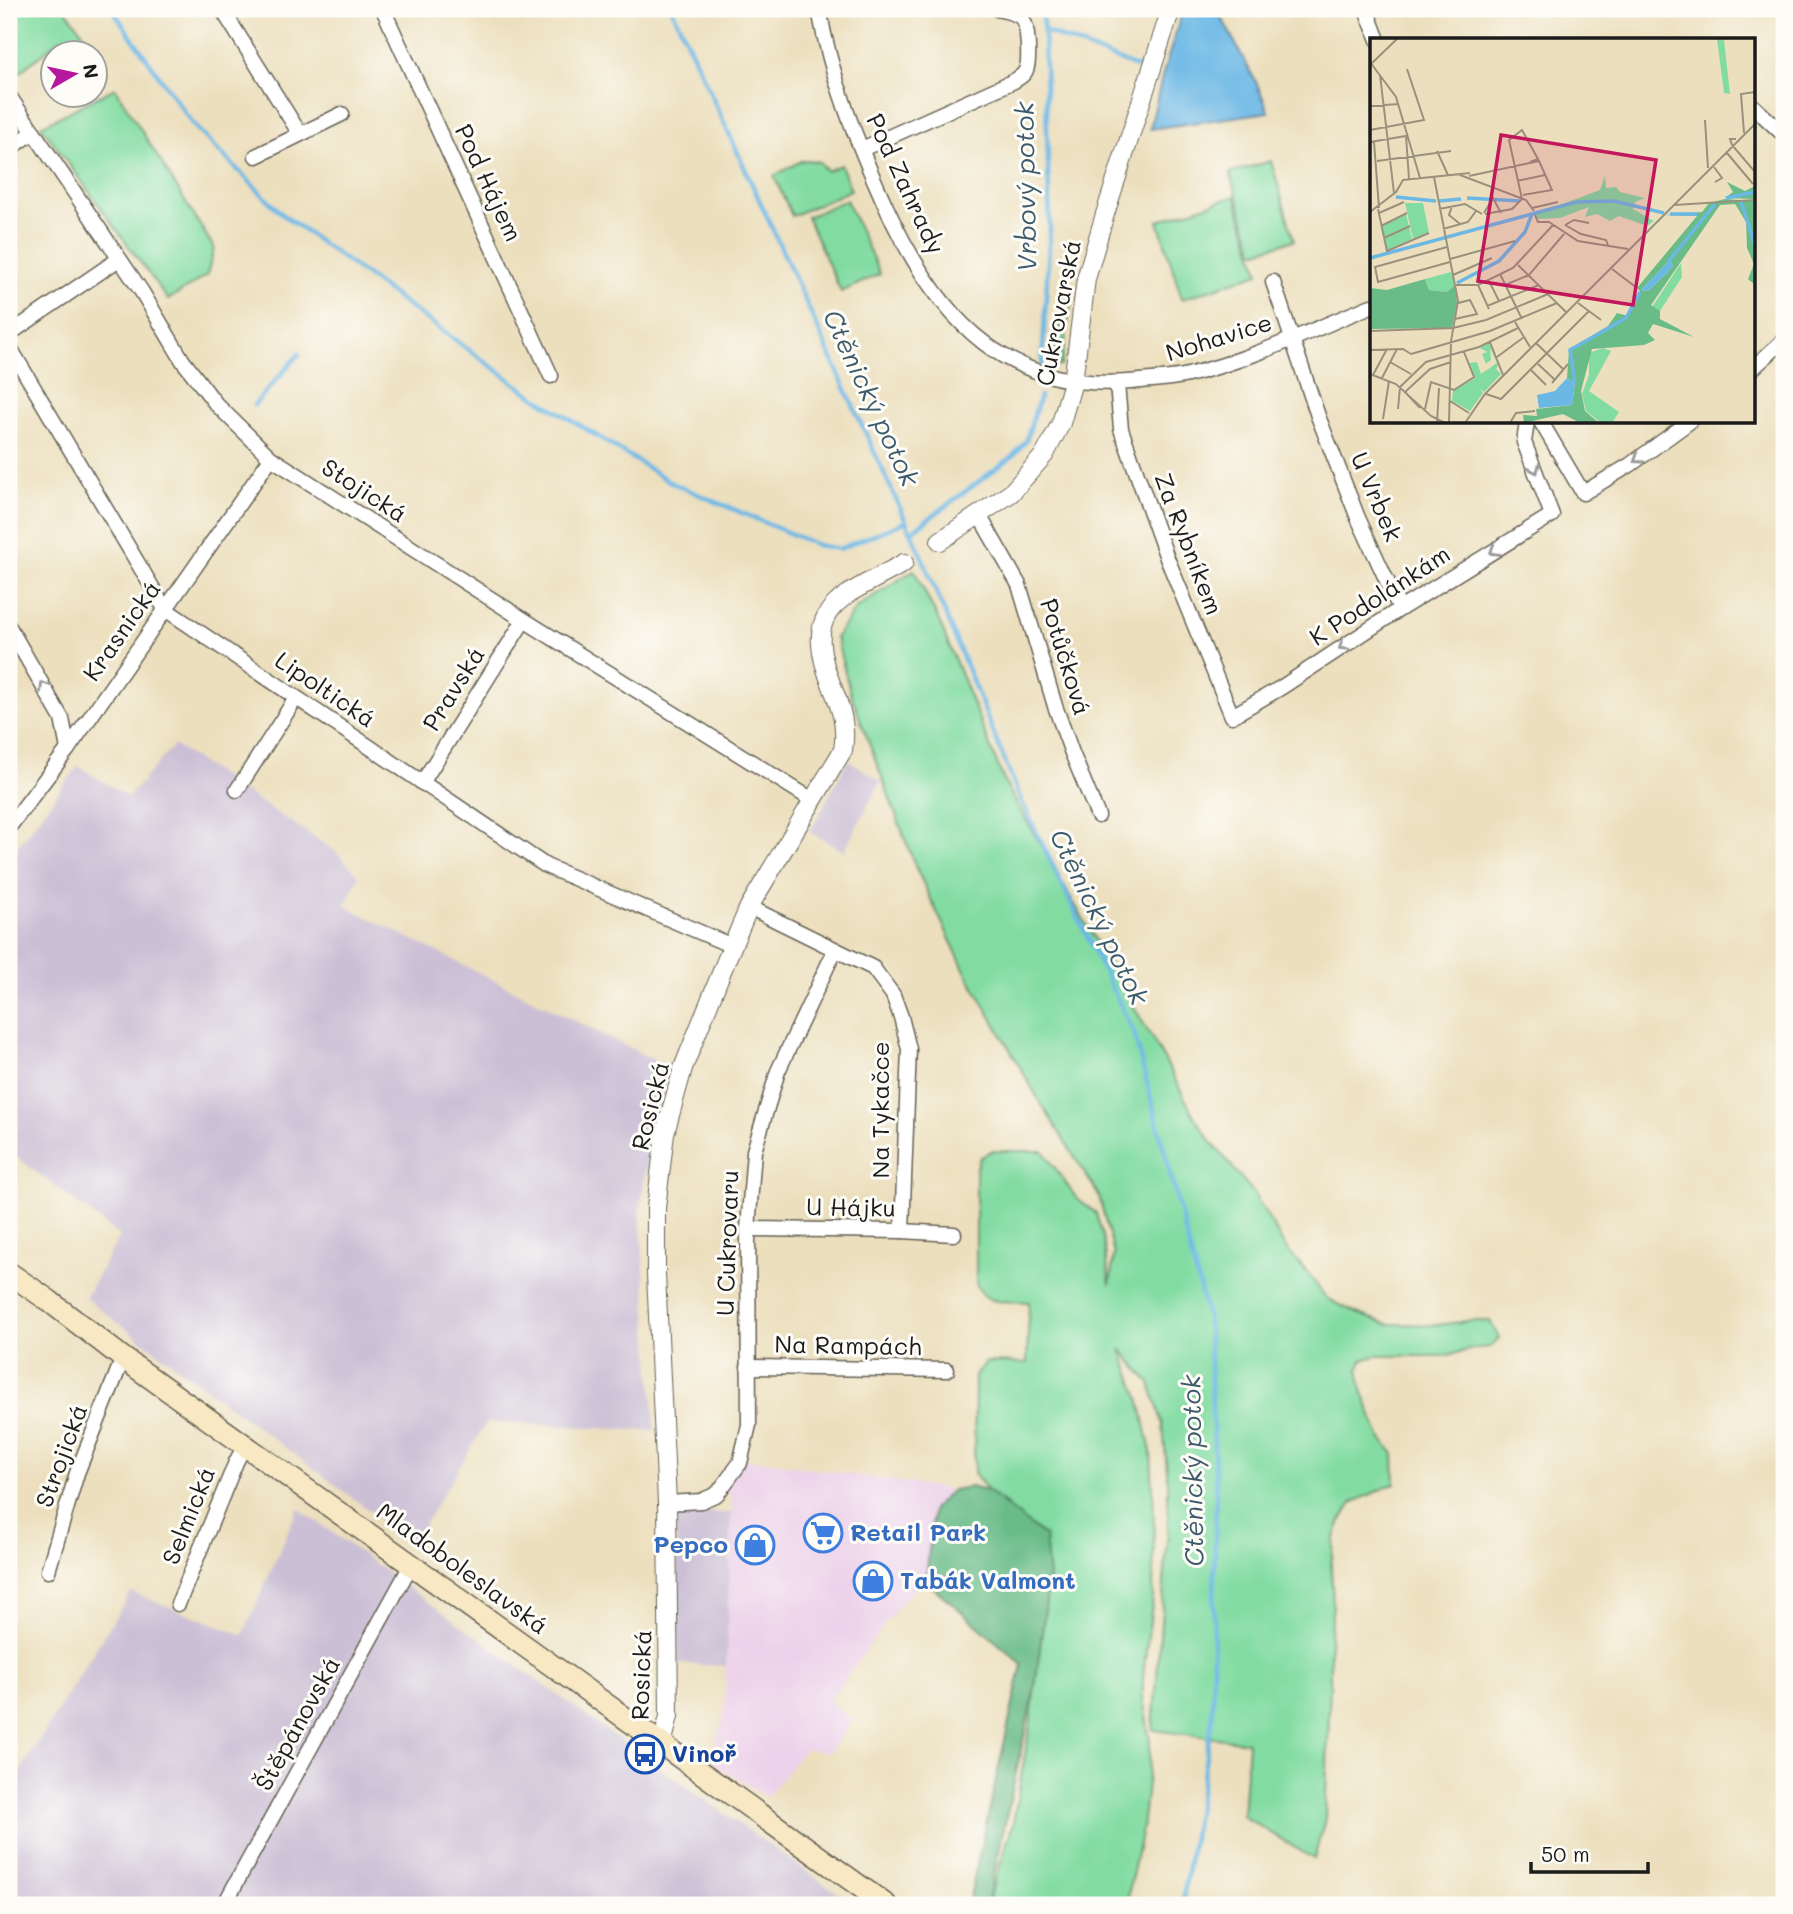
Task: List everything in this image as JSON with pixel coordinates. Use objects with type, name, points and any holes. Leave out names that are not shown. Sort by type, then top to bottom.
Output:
[{"type":"main road","name":"Mladoboleslavská","points":[[9,1273],[886,1905]]},
{"type":"street","points":[[222,9],[300,134]]},
{"type":"street","name":"Pod Hájem","points":[[383,9],[551,376]]},
{"type":"street","name":"Pod Zahrady","points":[[819,9],[835,77],[848,116],[903,244],[923,277],[962,325],[1006,359],[1073,382]]},
{"type":"street","name":"Cukrovarská","points":[[940,541],[1011,492],[1045,454],[1061,424],[1073,382],[1086,279],[1171,9]]},
{"type":"street","points":[[1366,9],[1377,38]]},
{"type":"street","points":[[862,149],[1023,75],[1029,60],[1025,22],[1020,16],[1001,10]]},
{"type":"street","name":"Stojická","points":[[9,96],[142,292],[183,361],[216,404],[271,458],[814,801]]},
{"type":"street","points":[[1755,109],[1784,135]]},
{"type":"street","points":[[256,156],[342,114]]},
{"type":"street","points":[[9,149],[33,132]]},
{"type":"street","points":[[9,334],[118,259]]},
{"type":"street","name":"U Vrbek","points":[[1273,282],[1318,416],[1358,518],[1400,609]]},
{"type":"street","name":"Nohavice","points":[[1073,382],[1116,384],[1185,376],[1292,339],[1370,306]]},
{"type":"street","points":[[1755,366],[1784,340]]},
{"type":"street","name":"Lipoltická","points":[[9,346],[165,609],[546,866],[732,946]]},
{"type":"street","name":"Za Rybníkem","points":[[1116,384],[1121,429],[1167,558],[1232,716]]},
{"type":"street","name":"K Podolánkám","points":[[1232,716],[1552,515],[1524,442],[1527,424]]},
{"type":"street","points":[[1542,424],[1583,493],[1630,465],[1686,424]]},
{"type":"street","name":"Krasnická","points":[[9,827],[68,749],[271,458]]},
{"type":"street","name":"Potůčková","points":[[979,515],[1019,585],[1055,706],[1098,816]]},
{"type":"street","name":"Rosická","points":[[662,1745],[669,1716],[667,1503],[656,1274],[656,1208],[666,1133],[684,1068],[749,907],[843,750],[845,724],[823,666],[820,651],[821,625],[835,603],[904,563]]},
{"type":"street","name":"Pravská","points":[[422,783],[524,620]]},
{"type":"street","points":[[9,627],[62,719],[68,749]]},
{"type":"street","points":[[237,790],[296,698]]},
{"type":"street","name":"Na Tykačce","points":[[749,907],[873,968],[892,995],[909,1049],[902,1231]]},
{"type":"street","name":"U Cukrovaru","points":[[667,1503],[701,1501],[718,1494],[740,1463],[749,1425],[748,1229],[754,1151],[778,1071],[835,950]]},
{"type":"street","name":"U Hájku","points":[[748,1229],[954,1234]]},
{"type":"street","name":"Strojická","points":[[48,1571],[77,1473],[124,1358]]},
{"type":"street","name":"Na Rampách","points":[[748,1367],[947,1370]]},
{"type":"street","name":"Selmická","points":[[178,1604],[245,1445]]},
{"type":"street","name":"Štěpánovská","points":[[224,1905],[411,1565]]},
{"type":"shaded area","points":[[174,745],[335,851],[359,876],[345,906],[674,1070],[650,1144],[640,1210],[655,1431],[487,1422],[413,1543],[85,1298],[120,1236],[9,1151],[9,858],[78,766],[128,797]]},
{"type":"shaded area","points":[[848,760],[881,781],[844,851],[810,832]]},
{"type":"shaded area","points":[[731,1458],[952,1490],[933,1509],[926,1581],[903,1600],[829,1701],[853,1720],[829,1753],[805,1749],[767,1797],[710,1761],[724,1715],[732,1498],[720,1479]]},
{"type":"shaded area","points":[[298,1508],[854,1905],[9,1905],[9,1789],[131,1592],[243,1635]]},
{"type":"shaded area","points":[[676,1512],[731,1513],[726,1666],[678,1664]]},
{"type":"green space","points":[[9,9],[65,9],[86,37],[38,38],[38,57],[11,79]]},
{"type":"green space","points":[[115,88],[214,248],[207,275],[168,300],[41,126],[76,108],[108,108],[108,92]]},
{"type":"green space","points":[[808,160],[819,162],[827,171],[841,165],[851,190],[792,216],[774,176]]},
{"type":"green space","points":[[1271,161],[1294,240],[1254,252],[1230,173]]},
{"type":"green space","points":[[1235,196],[1259,273],[1182,299],[1158,221]]},
{"type":"green space","points":[[846,200],[880,274],[841,292],[807,217]]},
{"type":"green space","points":[[1063,288],[1073,290],[1061,366],[1054,365]]},
{"type":"green space","points":[[914,570],[939,621],[1005,783],[1194,1116],[1213,1144],[1253,1192],[1287,1250],[1327,1299],[1359,1314],[1388,1324],[1437,1325],[1490,1321],[1499,1338],[1490,1347],[1444,1356],[1376,1356],[1362,1360],[1358,1369],[1362,1390],[1379,1435],[1394,1454],[1395,1483],[1352,1503],[1335,1538],[1331,1566],[1333,1604],[1325,1819],[1314,1859],[1243,1816],[1248,1742],[1153,1730],[1168,1531],[1168,1483],[1163,1425],[1150,1383],[1121,1349],[1140,1401],[1151,1452],[1154,1518],[1153,1597],[1143,1675],[1143,1697],[1150,1742],[1148,1775],[1142,1829],[1126,1905],[987,1905],[1013,1824],[1030,1725],[1049,1577],[1007,1505],[989,1492],[974,1474],[975,1376],[986,1362],[1027,1363],[1029,1302],[991,1300],[985,1297],[976,1283],[976,1171],[980,1158],[991,1151],[1043,1151],[1077,1199],[1096,1213],[1110,1284],[1114,1254],[1099,1196],[1039,1100],[965,971],[916,868],[850,692],[836,637],[857,607]]},
{"type":"green space","points":[[970,1487],[988,1491],[1045,1537],[1049,1577],[1035,1686],[987,1905],[968,1905],[1022,1664],[926,1581],[933,1509],[952,1490]]},
{"type":"water","points":[[1183,9],[1217,9],[1269,112],[1150,129],[1162,77]]},
{"type":"waterway","points":[[112,9],[194,126],[283,215],[527,392],[672,483],[817,545],[839,549],[905,522]]},
{"type":"waterway","name":"Ctěnický potok","points":[[672,9],[920,552],[1020,798],[1134,1033],[1208,1320],[1216,1488],[1212,1719],[1182,1905]]},
{"type":"waterway","name":"Vrbový potok","points":[[1041,9],[1050,229],[1042,365]]},
{"type":"waterway","points":[[1044,31],[1139,68]]},
{"type":"waterway","points":[[254,405],[299,354]]},
{"type":"waterway","name":"Vrbový potok","points":[[911,532],[1013,456],[1026,441],[1040,396]]},
{"type":"place","name":"Retail Park","points":[[823,1533]]},
{"type":"place","name":"Pepco","points":[[755,1545]]},
{"type":"place","name":"Tabák Valmont","points":[[873,1581]]},
{"type":"place","name":"Vinoř","points":[[645,1754]]}]
